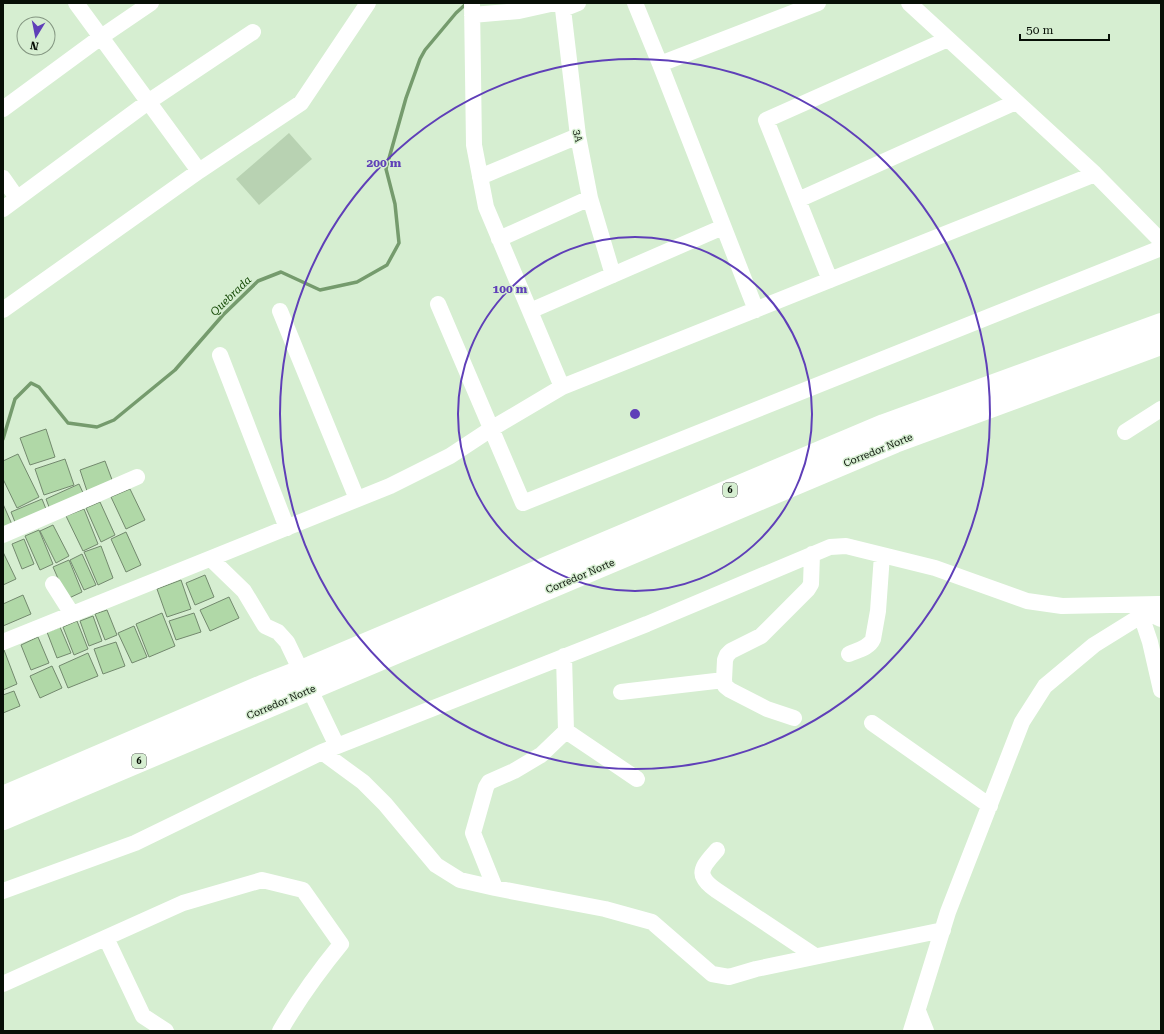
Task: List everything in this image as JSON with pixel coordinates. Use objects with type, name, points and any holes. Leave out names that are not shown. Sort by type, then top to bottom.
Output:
[{"type":"highway","name":"Corredor Norte","points":[[3,819],[275,704],[315,677],[884,425],[1158,331]]},
{"type":"highway","name":"Corredor Norte","points":[[3,796],[262,686],[315,677]]},
{"type":"street","points":[[76,3],[199,171]]},
{"type":"street","points":[[3,109],[101,37],[151,3]]},
{"type":"street","points":[[3,310],[199,171],[301,103],[368,3]]},
{"type":"street","points":[[555,3],[519,11],[472,9],[474,145],[486,207],[562,387]]},
{"type":"street","name":"3A","points":[[578,3],[563,9],[578,136],[590,198],[613,275]]},
{"type":"street","points":[[635,3],[756,310]]},
{"type":"street","points":[[660,64],[818,3]]},
{"type":"street","points":[[910,3],[1095,174],[1161,241]]},
{"type":"street","points":[[3,209],[148,102],[253,32]]},
{"type":"street","points":[[830,280],[766,120],[948,39]]},
{"type":"street","points":[[798,200],[1016,102]]},
{"type":"street","points":[[480,177],[578,136]]},
{"type":"street","points":[[3,642],[390,486],[450,456],[562,387],[1095,174]]},
{"type":"street","points":[[3,178],[17,198]]},
{"type":"street","points":[[499,239],[590,198]]},
{"type":"street","points":[[530,311],[723,227]]},
{"type":"street","points":[[438,304],[523,503],[1161,248]]},
{"type":"street","points":[[280,311],[357,499]]},
{"type":"street","points":[[220,355],[287,528]]},
{"type":"street","points":[[1125,432],[1161,409]]},
{"type":"street","points":[[3,535],[137,477]]},
{"type":"street","points":[[3,892],[135,843],[330,749],[647,624],[830,547],[846,546],[934,568],[1027,601],[1062,606],[1154,611]]},
{"type":"street","points":[[794,718],[754,704],[725,686],[725,660],[731,651],[761,636],[808,589],[810,584],[812,554]]},
{"type":"street","points":[[849,654],[868,646],[874,639],[878,611],[882,555]]},
{"type":"street","points":[[210,559],[244,591],[265,626],[278,632],[287,642],[330,749],[385,804],[436,864],[460,880],[606,909],[652,922],[712,974],[729,977],[756,969],[815,956],[943,930]]},
{"type":"street","points":[[52,584],[72,614]]},
{"type":"street","points":[[1154,611],[1150,642],[1161,690]]},
{"type":"street","points":[[911,1031],[948,912],[1022,722],[1045,686],[1094,644],[1154,611]]},
{"type":"street","points":[[495,888],[473,833],[486,787],[489,782],[514,771],[541,755],[566,731],[564,656]]},
{"type":"street","points":[[621,692],[724,680]]},
{"type":"street","points":[[872,722],[990,806]]},
{"type":"street","points":[[566,731],[637,779]]},
{"type":"street","points":[[717,850],[702,872],[704,879],[716,890],[815,956]]},
{"type":"street","points":[[3,984],[183,903],[262,880],[303,890],[341,944],[323,966],[280,1031]]},
{"type":"street","points":[[106,938],[143,1016],[166,1031]]},
{"type":"street","points":[[918,1010],[926,1031]]},
{"type":"green space","points":[[289,133],[312,159],[259,205],[236,179]]},
{"type":"building","points":[[46,429],[55,457],[30,465],[20,438]]},
{"type":"building","points":[[18,454],[39,497],[17,508],[3,479],[3,461]]},
{"type":"building","points":[[65,459],[74,485],[44,495],[35,469]]},
{"type":"building","points":[[105,461],[114,485],[88,494],[80,470]]},
{"type":"building","points":[[79,484],[85,497],[51,512],[46,499]]},
{"type":"building","points":[[130,489],[145,520],[126,529],[111,497]]},
{"type":"building","points":[[42,499],[48,514],[17,527],[11,512]]},
{"type":"building","points":[[100,502],[115,535],[101,542],[86,508]]},
{"type":"building","points":[[3,504],[14,529],[3,533]]},
{"type":"building","points":[[84,509],[98,544],[83,551],[66,516]]},
{"type":"building","points":[[53,525],[69,556],[56,563],[40,531]]},
{"type":"building","points":[[39,530],[53,564],[40,570],[25,536]]},
{"type":"building","points":[[126,532],[141,565],[126,572],[111,539]]},
{"type":"building","points":[[24,539],[34,564],[22,569],[12,544]]},
{"type":"building","points":[[101,546],[113,578],[98,585],[84,552]]},
{"type":"building","points":[[3,552],[16,579],[3,585]]},
{"type":"building","points":[[82,554],[96,585],[84,590],[70,560]]},
{"type":"building","points":[[69,560],[82,592],[67,599],[53,567]]},
{"type":"building","points":[[205,575],[214,597],[195,605],[186,583]]},
{"type":"building","points":[[181,580],[191,609],[167,617],[157,589]]},
{"type":"building","points":[[23,595],[31,614],[3,626],[3,604]]},
{"type":"building","points":[[229,597],[239,618],[210,631],[200,610]]},
{"type":"building","points":[[107,610],[117,635],[105,640],[95,614]]},
{"type":"building","points":[[162,613],[175,646],[149,657],[136,624]]},
{"type":"building","points":[[194,613],[201,632],[176,640],[169,621]]},
{"type":"building","points":[[93,616],[102,641],[89,646],[80,621]]},
{"type":"building","points":[[77,621],[88,649],[74,655],[63,627]]},
{"type":"building","points":[[134,626],[147,657],[132,663],[118,633]]},
{"type":"building","points":[[60,627],[71,653],[57,658],[47,632]]},
{"type":"building","points":[[38,637],[49,663],[31,670],[21,645]]},
{"type":"building","points":[[116,642],[125,666],[103,674],[94,649]]},
{"type":"building","points":[[3,650],[17,684],[3,690]]},
{"type":"building","points":[[88,653],[98,676],[68,688],[59,666]]},
{"type":"building","points":[[52,666],[62,688],[40,698],[30,676]]},
{"type":"building","points":[[14,691],[20,706],[3,713],[3,695]]},
{"type":"waterway","name":"Quebrada","points":[[3,439],[15,399],[31,383],[39,387],[68,423],[97,427],[114,420],[175,370],[223,315],[258,281],[281,272],[320,290],[357,282],[387,265],[399,243],[395,204],[386,169],[406,98],[420,59],[425,50],[456,13],[467,3]]}]
